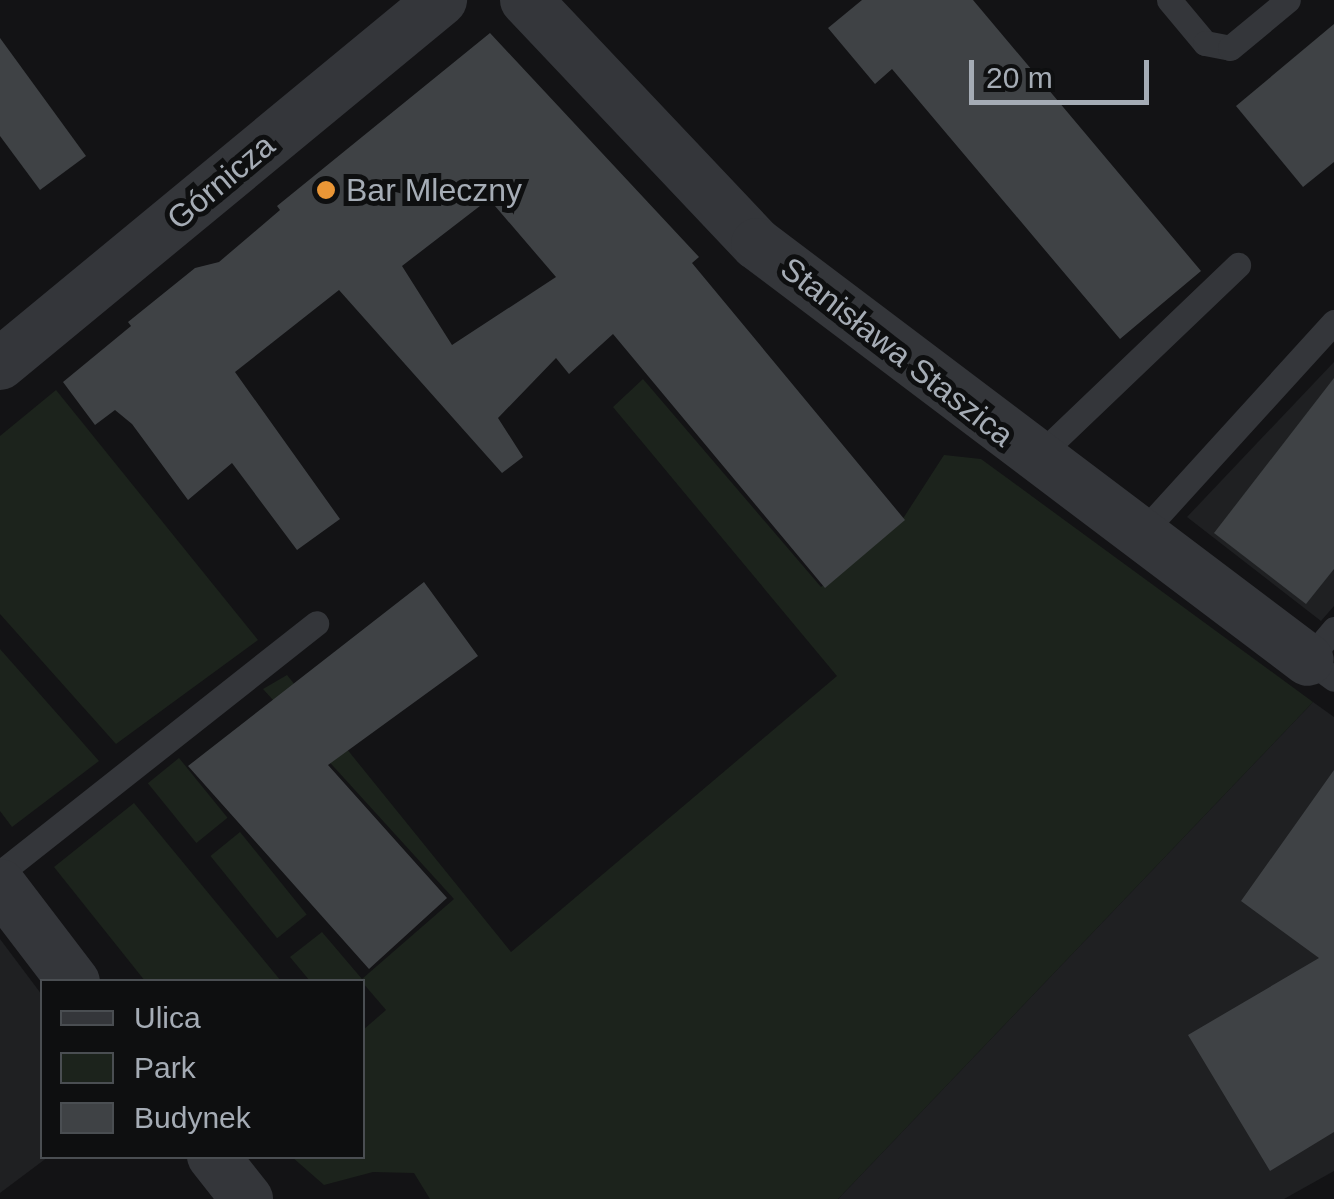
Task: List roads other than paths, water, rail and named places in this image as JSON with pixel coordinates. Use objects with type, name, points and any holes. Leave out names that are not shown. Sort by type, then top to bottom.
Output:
[{"type":"street","name":"Górnicza","points":[[0,364],[442,0]]},
{"type":"street","name":"Stanisława Staszica","points":[[526,0],[757,244],[1035,458],[1140,534],[1325,656]]},
{"type":"street","points":[[0,885],[72,979]]},
{"type":"street","points":[[215,1159],[247,1199]]},
{"type":"lane","points":[[1169,0],[1205,44],[1230,48],[1288,0]]},
{"type":"lane","points":[[1035,458],[1238,264]]},
{"type":"lane","points":[[1140,534],[1334,322]]},
{"type":"lane","points":[[0,872],[316,623]]},
{"type":"place","name":"Bar Mleczny","points":[[326,190]]}]
